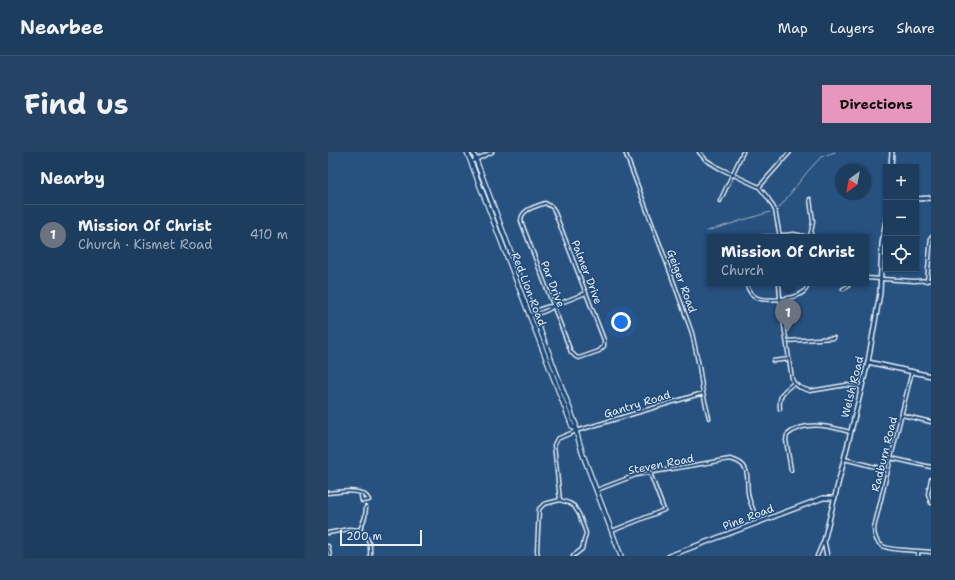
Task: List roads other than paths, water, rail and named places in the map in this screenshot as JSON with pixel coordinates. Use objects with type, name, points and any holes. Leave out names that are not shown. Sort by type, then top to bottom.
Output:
[{"type":"main road","name":"Red Lion Road","points":[[467,152],[529,316],[572,426],[576,431],[621,556]]},
{"type":"main road","name":"Red Lion Road","points":[[473,152],[576,425],[576,431]]},
{"type":"main road","points":[[892,152],[892,164]]},
{"type":"main road","points":[[919,199],[931,198]]},
{"type":"main road","name":"Welsh Road","points":[[827,556],[824,541],[868,362],[878,305],[883,236]]},
{"type":"main road","points":[[868,362],[931,376]]},
{"type":"main road","name":"Pine Road","points":[[669,556],[823,498],[835,498]]},
{"type":"street","points":[[471,162],[492,152]]},
{"type":"street","name":"Geiger Road","points":[[625,152],[692,333],[709,418]]},
{"type":"street","points":[[699,152],[706,160],[758,187],[776,210],[780,234]]},
{"type":"street","points":[[720,201],[743,152]]},
{"type":"street","points":[[758,187],[790,152]]},
{"type":"street","points":[[810,199],[813,222],[810,234]]},
{"type":"street","name":"Par Drive","points":[[550,205],[545,203],[525,211],[521,216],[520,221],[571,352],[576,357]]},
{"type":"street","name":"Palmer Drive","points":[[550,205],[554,210],[604,340],[604,346],[599,351],[581,358],[576,357]]},
{"type":"street","points":[[927,281],[931,237]]},
{"type":"street","points":[[869,278],[914,281],[931,280]]},
{"type":"street","points":[[747,286],[748,290],[754,297],[764,300],[780,299],[802,294],[808,286]]},
{"type":"street","points":[[779,286],[792,379],[794,383],[799,387],[810,391],[846,385],[861,387]]},
{"type":"street","points":[[843,289],[848,286]]},
{"type":"street","points":[[529,316],[548,306],[553,306],[586,293]]},
{"type":"street","points":[[787,341],[834,338]]},
{"type":"street","points":[[773,361],[789,359]]},
{"type":"street","name":"Radburn Road","points":[[912,371],[902,416],[887,470],[874,528],[874,535],[876,541],[880,545],[889,548],[918,551]]},
{"type":"street","points":[[780,408],[780,396],[794,383]]},
{"type":"street","name":"Gantry Road","points":[[560,500],[554,445],[557,439],[576,431],[703,392]]},
{"type":"street","points":[[902,416],[931,422]]},
{"type":"street","points":[[791,470],[786,440],[787,435],[795,429],[818,424],[850,432]]},
{"type":"street","points":[[891,458],[931,467]]},
{"type":"street","name":"Steven Road","points":[[597,490],[636,475],[730,459],[743,464],[746,470],[749,478],[749,498],[759,522]]},
{"type":"street","points":[[843,459],[887,470]]},
{"type":"street","points":[[612,531],[664,510],[650,473]]},
{"type":"street","points":[[931,479],[928,494],[931,503]]},
{"type":"street","points":[[328,493],[350,491],[362,493],[366,495],[369,500],[362,501],[362,493]]},
{"type":"street","points":[[538,556],[537,551],[540,509],[544,504],[560,500],[574,506],[579,514],[586,533],[582,549],[573,556]]},
{"type":"street","points":[[360,530],[365,517],[366,507]]},
{"type":"street","points":[[328,533],[349,529],[360,530],[365,534],[369,541],[370,556]]},
{"type":"street","points":[[817,556],[824,541]]},
{"type":"street","points":[[328,546],[330,556]]},
{"type":"street","points":[[918,556],[918,551],[931,552]]},
{"type":"waterway","points":[[779,208],[821,157],[835,152]]},
{"type":"waterway","points":[[707,231],[770,212]]},
{"type":"place","name":"Mission Of Christ","points":[[788,332]]}]
